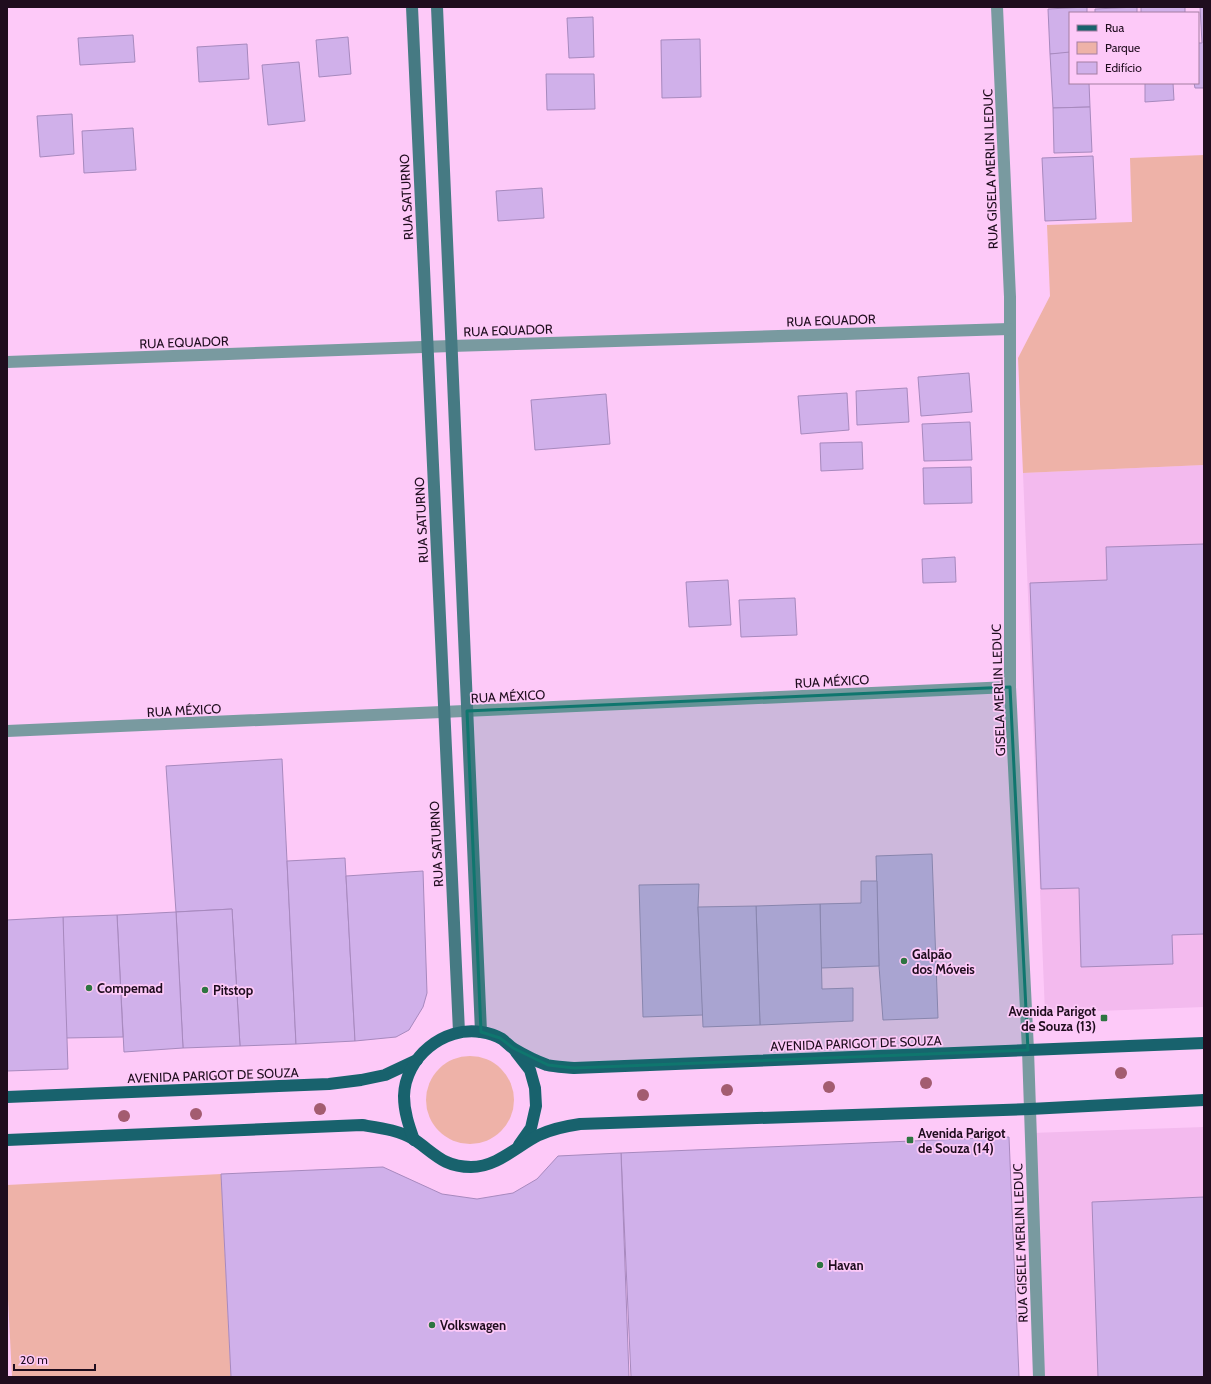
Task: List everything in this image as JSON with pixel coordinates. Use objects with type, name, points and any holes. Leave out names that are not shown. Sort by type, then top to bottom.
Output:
[{"type":"main road","name":"AVENIDA PARIGOT DE SOUZA","points":[[414,1140],[405,1112],[404,1094],[409,1074],[417,1060],[426,1049],[443,1037],[459,1032],[481,1032],[500,1038],[513,1048],[548,1065],[574,1068],[1204,1043]]},
{"type":"main road","name":"AVENIDA PARIGOT DE SOUZA","points":[[513,1048],[530,1070],[535,1088],[536,1106],[531,1128],[517,1148]]},
{"type":"main road","name":"AVENIDA PARIGOT DE SOUZA","points":[[7,1097],[329,1084],[385,1075],[417,1060]]},
{"type":"main road","name":"AVENIDA PARIGOT DE SOUZA","points":[[7,1140],[362,1125],[396,1131],[414,1140],[430,1153],[448,1163],[471,1167],[494,1162],[541,1135],[561,1127],[580,1124],[1030,1108],[1204,1100]]},
{"type":"street","name":"RUA SATURNO","points":[[412,7],[459,1032]]},
{"type":"street","points":[[437,7],[466,711],[481,1032]]},
{"type":"street","name":"RUA GISELA MERLIN LEDUC","points":[[998,7],[1010,297],[1009,329]]},
{"type":"street","name":"RUA EQUADOR","points":[[7,362],[451,346],[1009,329]]},
{"type":"street","name":"GISELA MERLIN LEDUC","points":[[1009,329],[1010,687],[1030,1108]]},
{"type":"street","name":"RUA MÉXICO","points":[[7,732],[1010,687]]},
{"type":"street","name":"RUA GISELE MERLIN LEDUC","points":[[1030,1108],[1039,1377]]},
{"type":"highlighted area","points":[[1010,687],[1028,1050],[574,1068],[548,1065],[513,1048],[500,1038],[481,1032],[467,711]]},
{"type":"shaded area","points":[[1204,465],[1204,1007],[1045,1013],[1023,473]]},
{"type":"shaded area","points":[[1204,1127],[1204,1377],[1040,1377],[1031,1133]]},
{"type":"green space","points":[[1204,155],[1204,465],[1023,473],[1018,358],[1050,296],[1047,225],[1132,222],[1130,158]]},
{"type":"green space","points":[[470,1056],[487,1059],[495,1063],[507,1075],[511,1083],[514,1100],[511,1117],[507,1125],[495,1137],[487,1141],[470,1144],[453,1141],[445,1137],[433,1125],[429,1117],[426,1100],[429,1083],[433,1075],[445,1063],[453,1059]]},
{"type":"green space","points":[[221,1174],[231,1377],[12,1377],[7,1279],[7,1185]]},
{"type":"building","points":[[1087,7],[1087,12],[1069,12],[1069,53],[1050,54],[1048,9]]},
{"type":"building","points":[[1137,7],[1137,12],[1095,12],[1095,9]]},
{"type":"building","points":[[1141,7],[1185,7],[1185,12],[1141,12]]},
{"type":"building","points":[[1200,7],[1204,7],[1204,88],[1195,88],[1194,84],[1199,84],[1199,43],[1202,43]]},
{"type":"building","points":[[593,17],[594,57],[569,58],[567,18]]},
{"type":"building","points":[[133,35],[135,62],[80,65],[78,38]]},
{"type":"building","points":[[348,37],[351,74],[319,77],[316,40]]},
{"type":"building","points":[[700,39],[701,97],[662,98],[661,40]]},
{"type":"building","points":[[247,44],[249,79],[199,82],[197,47]]},
{"type":"building","points":[[1069,52],[1069,84],[1089,84],[1090,107],[1053,108],[1050,54]]},
{"type":"building","points":[[299,62],[305,121],[268,125],[262,65]]},
{"type":"building","points":[[546,74],[594,74],[595,109],[547,110]]},
{"type":"building","points":[[1145,84],[1173,84],[1174,100],[1145,102]]},
{"type":"building","points":[[1090,107],[1092,152],[1054,153],[1053,108]]},
{"type":"building","points":[[72,114],[74,154],[40,157],[37,116]]},
{"type":"building","points":[[133,128],[136,170],[84,173],[82,131]]},
{"type":"building","points":[[1093,156],[1096,219],[1045,221],[1042,158]]},
{"type":"building","points":[[542,188],[544,218],[498,221],[496,191]]},
{"type":"building","points":[[969,373],[972,412],[921,416],[918,377]]},
{"type":"building","points":[[907,388],[909,422],[857,425],[856,391]]},
{"type":"building","points":[[847,393],[849,430],[801,434],[798,396]]},
{"type":"building","points":[[606,394],[610,444],[535,450],[531,400]]},
{"type":"building","points":[[970,422],[972,460],[924,461],[922,424]]},
{"type":"building","points":[[862,442],[863,469],[821,471],[820,443]]},
{"type":"building","points":[[971,467],[972,503],[924,504],[923,468]]},
{"type":"building","points":[[1204,544],[1204,934],[1172,935],[1173,964],[1081,967],[1079,888],[1041,889],[1030,583],[1107,580],[1106,547]]},
{"type":"building","points":[[955,557],[956,582],[923,583],[922,559]]},
{"type":"building","points":[[728,580],[731,625],[689,627],[686,582]]},
{"type":"building","points":[[795,598],[797,635],[741,637],[739,600]]},
{"type":"building","points":[[282,759],[296,1044],[240,1046],[232,909],[176,912],[166,766]]},
{"type":"building","points":[[932,854],[938,1018],[883,1020],[879,966],[876,856]]},
{"type":"building","points":[[345,858],[355,1041],[296,1044],[287,861]]},
{"type":"building","points":[[423,871],[427,993],[423,1007],[409,1030],[396,1037],[355,1041],[346,876]]},
{"type":"building","points":[[861,881],[877,881],[879,966],[821,968],[820,904],[861,903]]},
{"type":"building","points":[[699,884],[698,907],[703,1015],[643,1017],[639,885]]},
{"type":"building","points":[[820,904],[822,989],[853,988],[853,1021],[760,1025],[756,906]]},
{"type":"building","points":[[756,906],[760,1025],[703,1027],[698,907]]},
{"type":"building","points":[[232,909],[240,1046],[183,1048],[176,912]]},
{"type":"building","points":[[176,912],[183,1048],[124,1052],[117,915]]},
{"type":"building","points":[[117,915],[123,1037],[65,1038],[63,917]]},
{"type":"building","points":[[63,917],[68,1069],[7,1071],[7,920]]},
{"type":"building","name":"Havan","points":[[1009,1137],[1019,1377],[631,1377],[621,1153]]},
{"type":"building","points":[[621,1153],[629,1377],[231,1377],[221,1174],[383,1167],[442,1194],[477,1199],[513,1193],[537,1179],[558,1156]]},
{"type":"building","points":[[1204,1197],[1204,1377],[1098,1377],[1092,1202]]},
{"type":"place","name":"Galpão dos Móveis","points":[[904,961]]},
{"type":"place","name":"Compemad","points":[[89,988]]},
{"type":"place","name":"Pitstop","points":[[205,990]]},
{"type":"place","name":"Avenida Parigot de Souza (13)","points":[[1104,1018]]},
{"type":"place","name":"Avenida Parigot de Souza (14)","points":[[910,1140]]},
{"type":"place","name":"Havan","points":[[820,1265]]},
{"type":"place","name":"Volkswagen","points":[[432,1325]]}]
